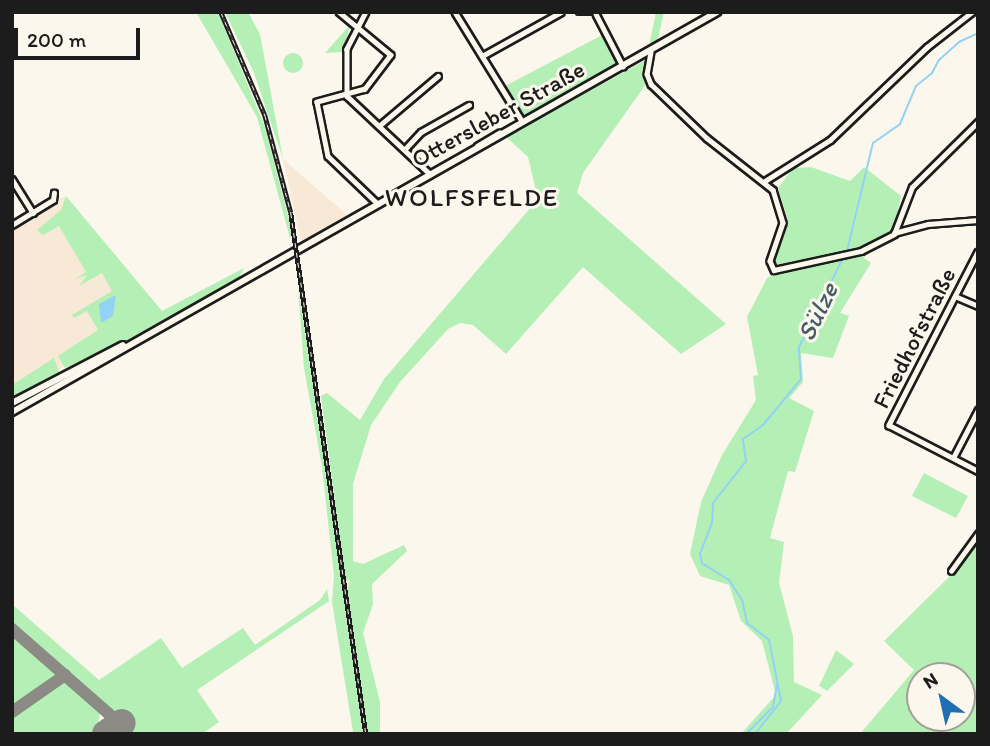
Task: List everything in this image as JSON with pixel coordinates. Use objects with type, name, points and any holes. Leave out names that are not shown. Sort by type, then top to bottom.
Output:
[{"type":"main road","name":"Ottersleber Straße","points":[[135,342],[522,121],[651,52],[717,12]]},
{"type":"main road","points":[[12,403],[93,358],[135,342]]},
{"type":"main road","points":[[12,412],[135,342]]},
{"type":"street","points":[[339,12],[391,57],[366,88],[317,101],[324,148],[378,204]]},
{"type":"street","points":[[366,12],[356,24],[346,58],[346,94],[430,174]]},
{"type":"street","points":[[455,12],[522,121]]},
{"type":"street","points":[[482,56],[561,12]]},
{"type":"street","points":[[765,181],[830,140],[927,47],[972,12]]},
{"type":"street","points":[[581,13],[597,13],[623,66]]},
{"type":"street","points":[[651,52],[647,74],[652,84],[708,138],[765,181],[777,198],[782,218],[769,262],[774,270],[851,253],[894,234],[928,224],[978,220]]},
{"type":"street","points":[[379,126],[438,76]]},
{"type":"street","points":[[405,149],[421,132],[469,104]]},
{"type":"street","points":[[894,234],[912,187],[978,122]]},
{"type":"street","points":[[485,142],[511,128]]},
{"type":"street","points":[[475,148],[503,132]]},
{"type":"street","points":[[12,179],[33,213]]},
{"type":"street","points":[[12,225],[53,200],[54,193]]},
{"type":"street","name":"Friedhofstraße","points":[[978,252],[889,425],[978,471]]},
{"type":"street","points":[[955,296],[978,306]]},
{"type":"street","points":[[953,458],[978,410]]},
{"type":"street","points":[[951,571],[978,534]]},
{"type":"shaded area","points":[[283,159],[347,215],[301,242]]},
{"type":"shaded area","points":[[65,196],[167,320],[91,351],[12,397],[12,228]]},
{"type":"shaded area","points":[[327,447],[345,580],[350,579],[347,591],[367,734],[363,734]]},
{"type":"green space","points":[[196,12],[217,12],[220,17],[265,127],[293,235],[290,238],[257,117]]},
{"type":"green space","points":[[225,12],[248,12],[260,34],[283,159],[254,73]]},
{"type":"green space","points":[[656,12],[664,12],[657,43],[648,51]]},
{"type":"green space","points":[[350,25],[344,52],[325,53]]},
{"type":"green space","points":[[604,34],[617,59],[616,68],[524,118],[505,86]]},
{"type":"green space","points":[[293,53],[300,56],[303,63],[300,70],[293,73],[286,70],[283,63],[286,56]]},
{"type":"green space","points":[[646,60],[642,76],[646,84],[583,173],[577,193],[726,324],[681,354],[583,267],[506,354],[473,325],[460,323],[448,329],[400,382],[371,425],[353,484],[353,561],[363,564],[404,545],[407,551],[372,584],[373,604],[363,633],[380,702],[380,734],[367,734],[347,591],[350,580],[345,580],[321,396],[327,393],[360,420],[384,379],[538,199],[528,157],[506,137]]},
{"type":"green space","points":[[811,167],[850,181],[864,167],[901,196],[896,219],[889,233],[860,249],[775,268],[774,257],[788,221],[778,188],[793,168]]},
{"type":"green space","points":[[66,196],[162,311],[244,268],[238,280],[156,328],[65,368],[58,356],[98,330],[87,311],[74,318],[72,315],[112,291],[102,273],[79,286],[87,275],[75,279],[86,272],[59,226],[43,235],[37,230],[61,210]]},
{"type":"green space","points":[[868,253],[864,258],[871,263],[840,313],[849,316],[833,358],[801,353],[803,382],[789,398],[814,411],[795,472],[788,471],[770,538],[784,542],[779,583],[793,636],[794,682],[822,695],[786,734],[741,734],[776,695],[762,641],[741,621],[729,585],[700,576],[690,554],[701,502],[722,455],[756,400],[753,376],[758,375],[747,317],[767,278],[774,274]]},
{"type":"green space","points":[[298,287],[324,448],[363,734],[353,732],[332,602],[334,576],[322,467],[304,368]]},
{"type":"green space","points":[[54,358],[60,374],[12,401],[12,385]]},
{"type":"green space","points":[[924,473],[968,496],[956,518],[912,496]]},
{"type":"green space","points":[[978,537],[978,734],[860,734],[906,679],[906,732],[976,732],[976,662],[906,662],[884,641],[956,570]]},
{"type":"green space","points":[[327,589],[329,601],[197,690],[219,722],[202,734],[123,734],[127,730],[117,715],[12,623],[13,605],[99,680],[161,638],[182,668],[243,628],[255,645],[320,600]]},
{"type":"green space","points":[[12,635],[100,713],[97,729],[90,734],[12,734]]},
{"type":"green space","points":[[836,650],[854,664],[827,691],[819,686]]},
{"type":"water","points":[[116,295],[113,316],[101,323],[99,304]]},
{"type":"waterway","name":"Sülze","points":[[847,251],[873,143],[900,124],[916,86],[932,73],[939,60],[959,42],[978,33]]},
{"type":"waterway","name":"Sülze","points":[[755,734],[781,701],[769,640],[747,623],[742,600],[729,580],[702,563],[700,554],[712,523],[713,503],[746,461],[743,439],[763,425],[801,379],[799,347],[844,256]]},
{"type":"waterway","points":[[746,734],[773,707],[777,684]]},
{"type":"taxiway","points":[[12,629],[109,714],[113,722],[108,732]]},
{"type":"taxiway","points":[[12,712],[65,675]]},
{"type":"runway","points":[[106,734],[122,723]]},
{"type":"railway","points":[[221,12],[265,115],[291,213],[366,734]]},
{"type":"district","name":"WOLFSFELDE","points":[[472,198]]}]
